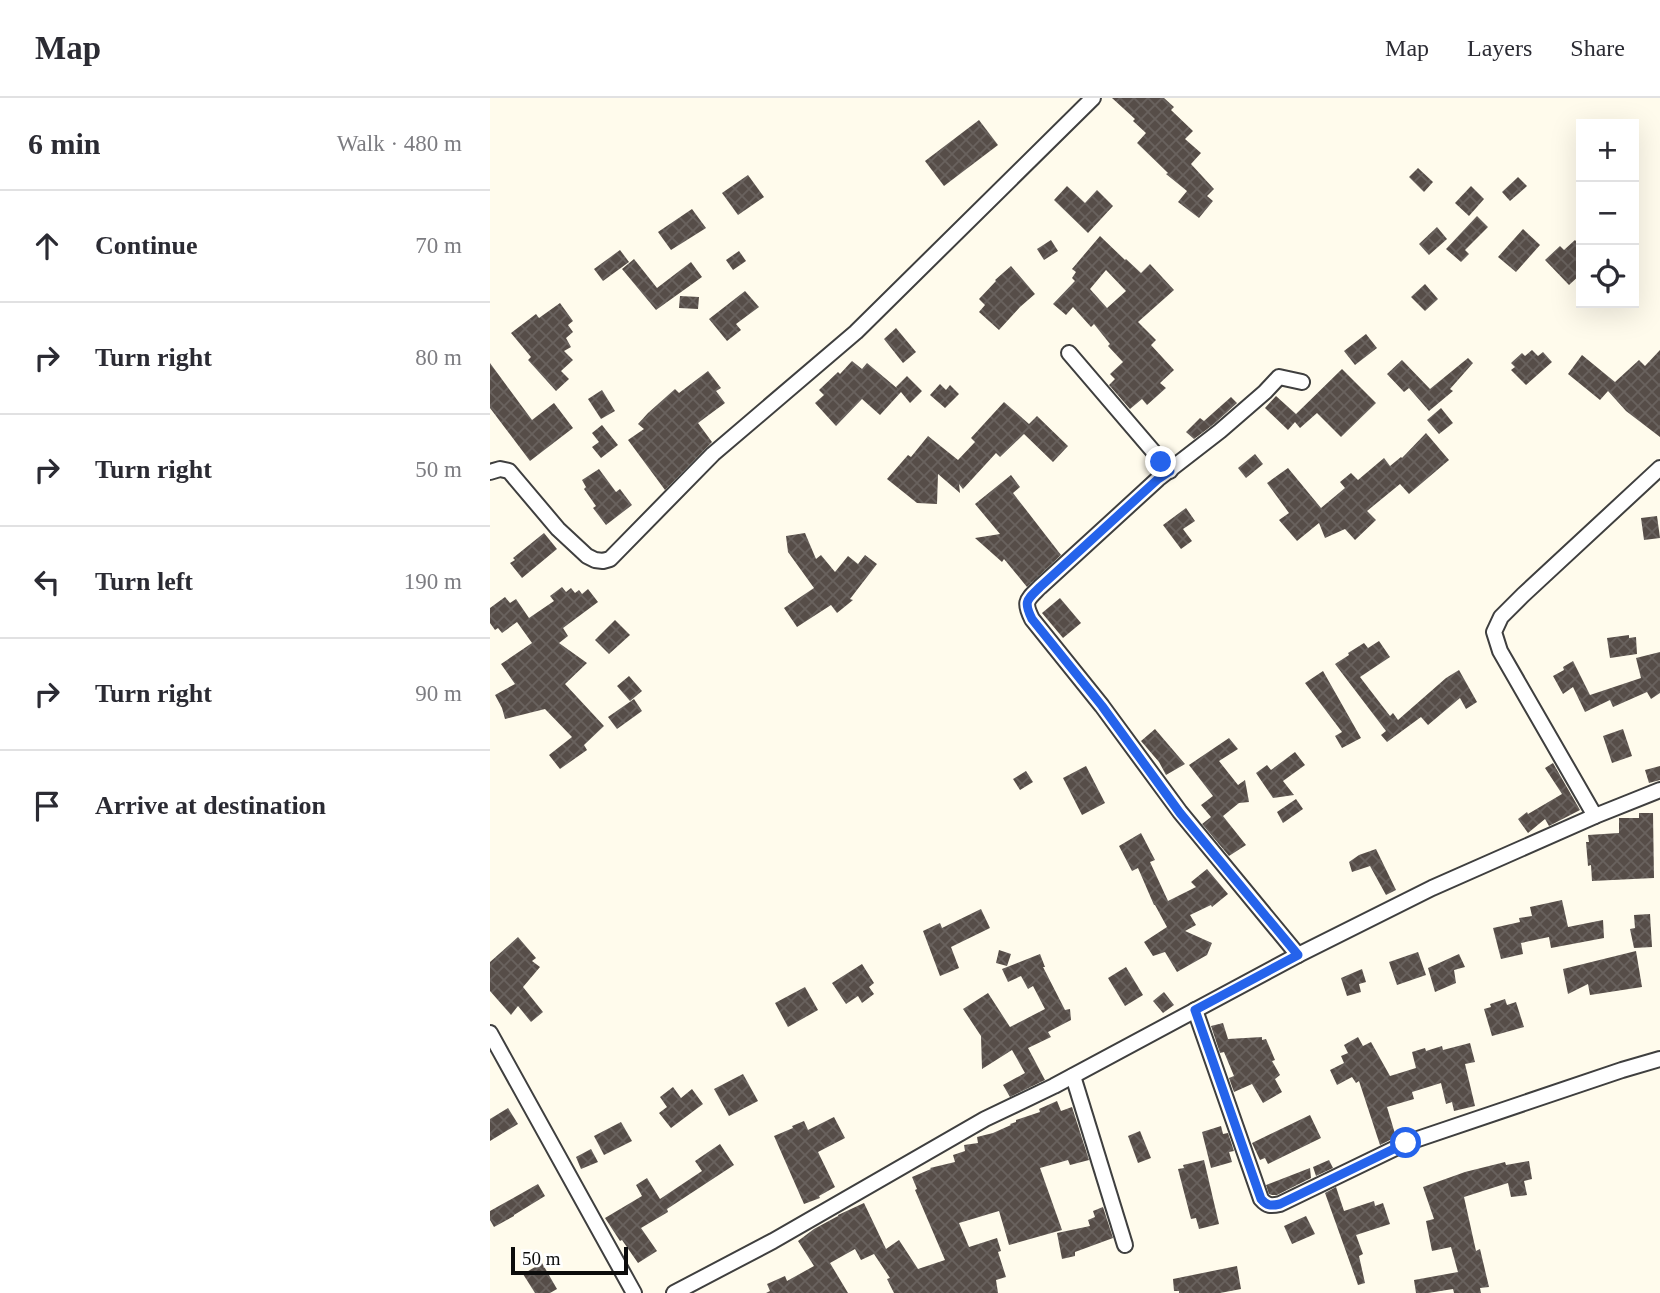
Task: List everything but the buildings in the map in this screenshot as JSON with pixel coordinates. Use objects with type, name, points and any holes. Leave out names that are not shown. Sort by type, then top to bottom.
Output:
[{"type":"street","points":[[490,472],[500,469],[509,471],[558,529],[587,556],[603,561],[610,559],[713,454],[856,332],[1093,98]]},
{"type":"street","points":[[1069,353],[1170,471]]},
{"type":"street","points":[[1298,955],[1180,813],[1102,706],[1032,619],[1026,607],[1027,600],[1040,587],[1158,479],[1229,423],[1279,377],[1303,382]]},
{"type":"street","points":[[1595,816],[1500,651],[1494,632],[1501,617],[1523,595],[1660,468]]},
{"type":"street","points":[[674,1293],[773,1241],[985,1119],[1073,1076],[1298,955],[1433,888],[1660,790]]},
{"type":"street","points":[[1195,1010],[1261,1199],[1271,1206],[1406,1143],[1660,1059]]},
{"type":"street","points":[[490,1033],[634,1293]]},
{"type":"street","points":[[1073,1076],[1125,1245]]},
{"type":"route","points":[[1161,462],[1170,471],[1040,587],[1027,600],[1026,607],[1032,619],[1102,706],[1180,813],[1298,955],[1195,1010],[1261,1199],[1266,1205],[1280,1204],[1406,1143]]}]
